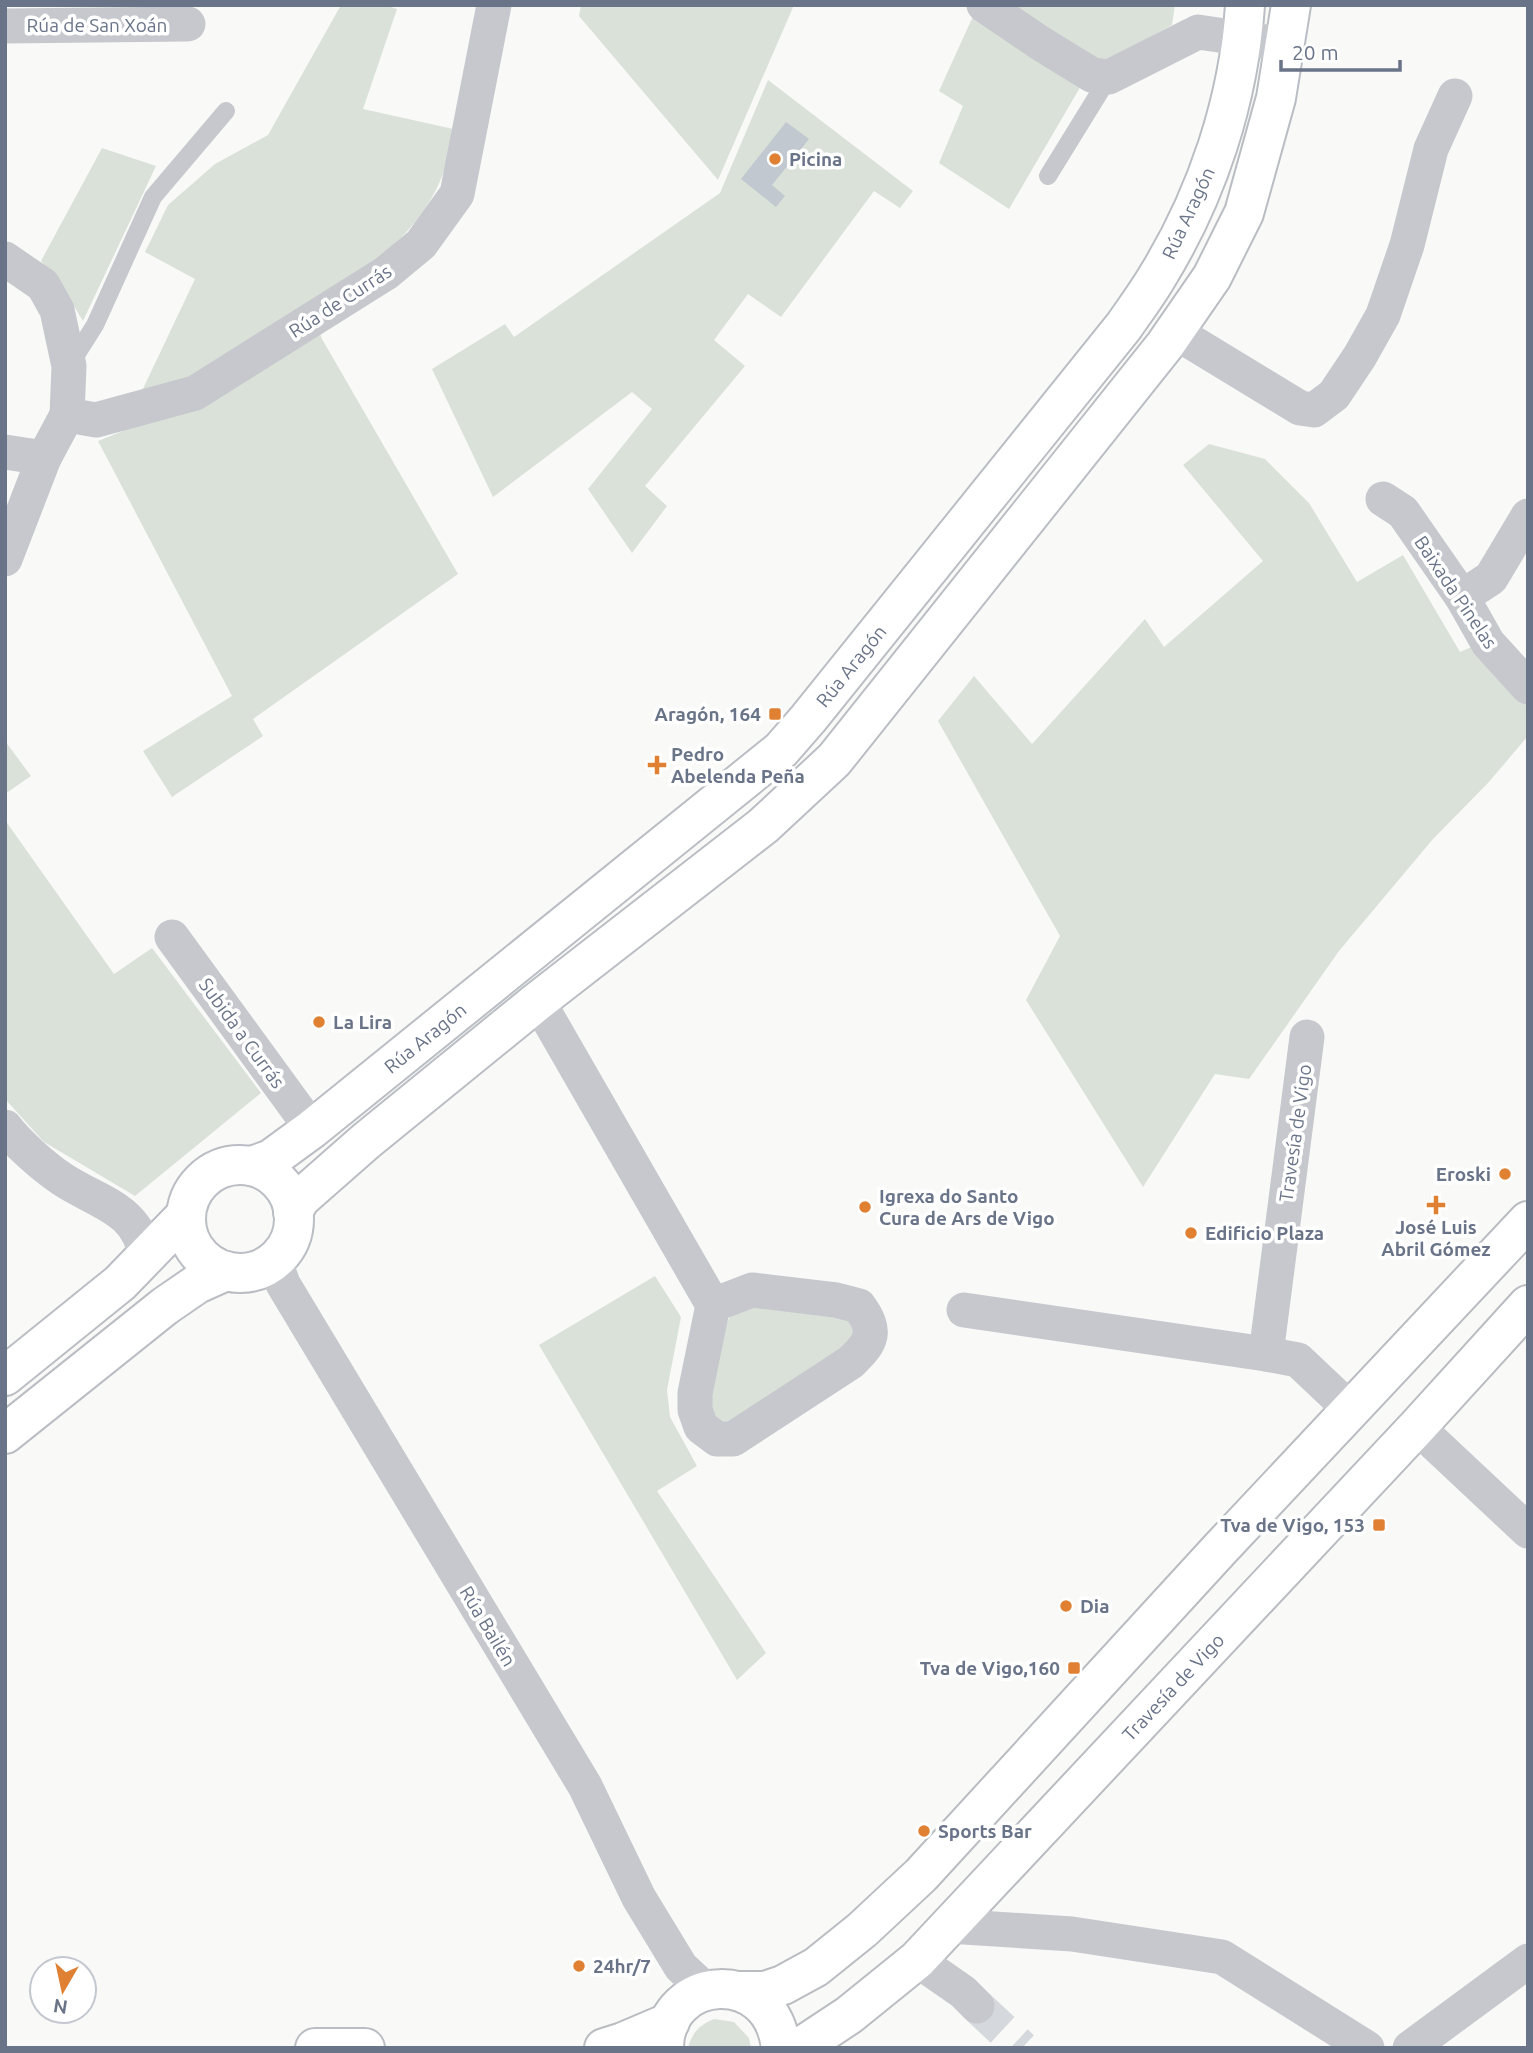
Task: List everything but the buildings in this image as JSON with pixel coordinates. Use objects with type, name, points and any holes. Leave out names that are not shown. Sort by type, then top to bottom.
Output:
[{"type":"main road","points":[[293,1212],[300,1199],[356,1149],[538,1001],[764,826],[834,760],[1175,332],[1212,277],[1244,214],[1276,98],[1291,5]]},
{"type":"main road","name":"Rúa Aragón","points":[[252,1166],[271,1159],[312,1129],[728,794],[781,750],[808,719],[1124,326],[1158,277],[1205,183],[1226,119],[1244,21]]},
{"type":"main road","points":[[5,1434],[173,1300],[197,1284],[226,1272],[254,1271],[278,1257],[290,1236],[293,1212],[289,1196],[267,1173],[252,1166],[233,1166],[215,1171],[200,1182],[190,1197],[186,1215],[192,1244],[201,1256],[226,1272]]},
{"type":"main road","points":[[5,1376],[120,1283],[186,1215]]},
{"type":"main road","points":[[604,2048],[667,2035],[679,2008],[692,1997],[722,1991],[765,1991],[783,1985],[816,1967],[872,1921],[921,1875],[1220,1549],[1528,1221]]},
{"type":"main road","name":"Travesía de Vigo","points":[[799,2048],[849,2015],[917,1960],[1418,1427],[1528,1305]]},
{"type":"main road","points":[[722,1991],[755,1999],[769,2011],[778,2028],[781,2048]]},
{"type":"main road","points":[[315,2048],[365,2048]]},
{"type":"street","name":"Rúa de San Xoán","points":[[14,5],[5,24],[188,24]]},
{"type":"street","name":"Rúa de Currás","points":[[66,415],[96,420],[195,393],[386,273],[421,244],[457,194],[494,5]]},
{"type":"street","points":[[984,5],[1092,75],[1109,77],[1198,32],[1244,21],[1286,45]]},
{"type":"street","points":[[1175,332],[1300,408],[1314,410],[1334,395],[1383,315],[1407,245],[1431,149],[1455,96]]},
{"type":"street","points":[[5,259],[43,285],[57,310],[69,366],[66,415],[44,458],[5,559]]},
{"type":"street","points":[[5,452],[44,458]]},
{"type":"street","name":"Baixada Pinelas","points":[[1383,499],[1403,512],[1462,597],[1488,643],[1528,687]]},
{"type":"street","points":[[1462,597],[1492,578],[1528,516]]},
{"type":"street","name":"Subida a Currás","points":[[172,937],[312,1129]]},
{"type":"street","points":[[538,1001],[713,1305],[695,1393],[695,1410],[701,1427],[717,1439],[733,1439],[851,1362],[870,1338],[870,1322],[859,1306],[836,1300],[752,1290],[713,1305]]},
{"type":"street","name":"Travesía de Vigo","points":[[1266,1354],[1307,1037]]},
{"type":"street","points":[[5,1127],[61,1179],[134,1224],[144,1240],[146,1258]]},
{"type":"street","name":"Rúa Bailén","points":[[278,1257],[278,1270],[283,1284],[585,1786],[639,1898],[681,1968],[722,1991]]},
{"type":"street","points":[[964,1310],[1298,1360],[1352,1411]]},
{"type":"street","points":[[1418,1427],[1528,1531]]},
{"type":"street","points":[[948,1926],[1072,1934],[1222,1957],[1367,2048]]},
{"type":"street","points":[[917,1960],[963,1992],[977,2006]]},
{"type":"street","points":[[1410,2048],[1528,1961]]},
{"type":"lane","points":[[1048,176],[1109,77]]},
{"type":"lane","points":[[69,366],[95,325],[153,197],[226,111]]},
{"type":"shaded area","points":[[341,5],[385,5],[397,9],[363,109],[458,130],[436,190],[411,227],[381,256],[310,304],[322,339],[458,574],[253,719],[263,736],[172,797],[143,751],[232,696],[98,441],[123,431],[195,279],[145,252],[168,205],[215,164],[268,135]]},
{"type":"shaded area","points":[[581,5],[794,5],[718,180],[579,16]]},
{"type":"shaded area","points":[[1012,5],[1175,5],[1172,25],[1103,64]]},
{"type":"shaded area","points":[[974,14],[1085,79],[1009,209],[939,163],[963,106],[939,91]]},
{"type":"shaded area","points":[[768,80],[913,191],[900,208],[874,191],[781,317],[748,294],[714,340],[745,366],[645,486],[667,506],[632,553],[588,489],[652,409],[632,392],[493,497],[432,369],[505,324],[514,337],[720,193]]},
{"type":"shaded area","name":"Picina","points":[[786,122],[809,139],[772,185],[785,196],[776,207],[741,179]]},
{"type":"shaded area","points":[[102,148],[156,166],[83,321],[60,283],[41,261]]},
{"type":"shaded area","points":[[1209,444],[1265,459],[1309,503],[1357,582],[1403,555],[1460,652],[1476,645],[1528,702],[1528,736],[1488,783],[1433,839],[1339,951],[1249,1079],[1215,1074],[1143,1187],[1026,1000],[1060,936],[938,721],[974,676],[1032,744],[1145,619],[1164,647],[1263,561],[1183,465]]},
{"type":"shaded area","points":[[5,741],[31,776],[5,794]]},
{"type":"shaded area","points":[[5,820],[114,974],[152,948],[261,1093],[135,1196],[44,1142],[5,1099]]},
{"type":"shaded area","points":[[655,1276],[681,1317],[667,1390],[670,1417],[697,1466],[657,1491],[766,1653],[737,1680],[539,1345]]},
{"type":"shaded area","points":[[754,1301],[847,1315],[856,1333],[849,1348],[736,1426],[718,1423],[708,1403],[726,1323],[736,1308]]},
{"type":"shaded area","points":[[714,2019],[734,2022],[749,2038],[751,2048],[688,2048],[697,2030]]},
{"type":"tunnel","points":[[977,2006],[1022,2048]]},
{"type":"place","name":"Picina","points":[[775,159]]},
{"type":"place","name":"Aragón, 164","points":[[775,714]]},
{"type":"place","name":"Pedro Abelenda Peña","points":[[657,765]]},
{"type":"place","name":"La Lira","points":[[319,1022]]},
{"type":"place","name":"Eroski","points":[[1505,1174]]},
{"type":"place","name":"José Luis Abril Gómez","points":[[1436,1205]]},
{"type":"place","name":"Igrexa do Santo Cura de Ars de Vigo","points":[[865,1207]]},
{"type":"place","name":"Edificio Plaza","points":[[1191,1233]]},
{"type":"place","name":"Tva de Vigo, 153","points":[[1379,1525]]},
{"type":"place","name":"Dia","points":[[1066,1606]]},
{"type":"place","name":"Tva de Vigo,160","points":[[1074,1668]]},
{"type":"place","name":"Sports Bar","points":[[924,1831]]},
{"type":"place","name":"24hr/7","points":[[579,1966]]}]
